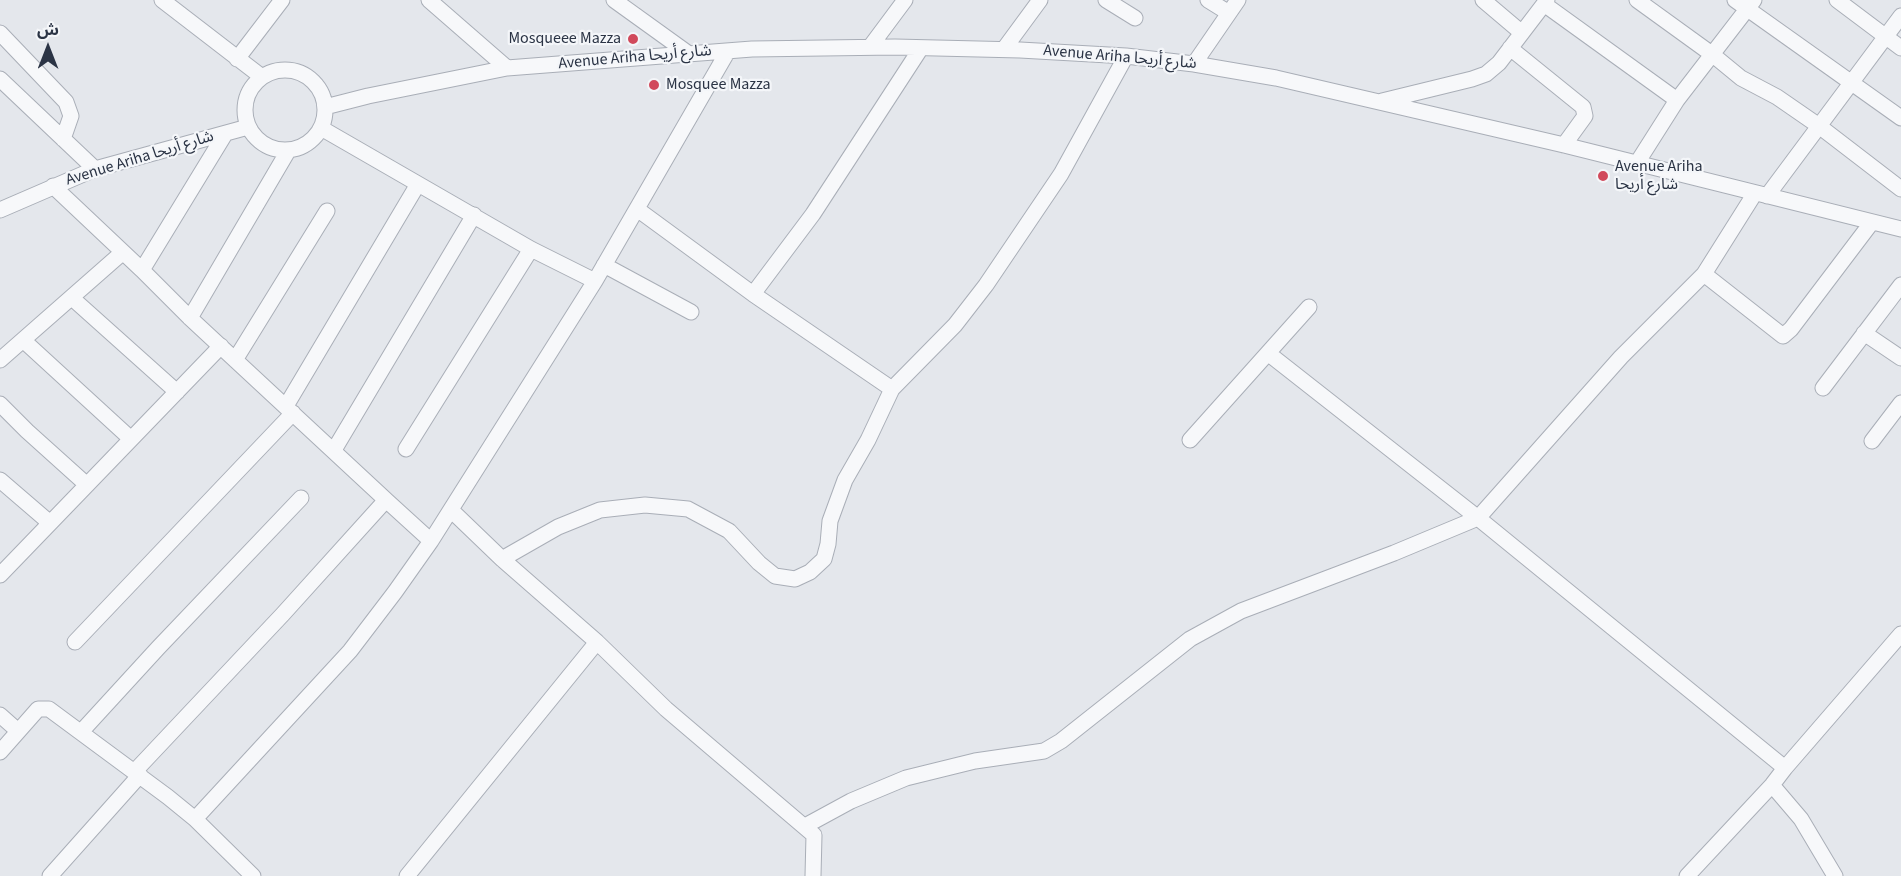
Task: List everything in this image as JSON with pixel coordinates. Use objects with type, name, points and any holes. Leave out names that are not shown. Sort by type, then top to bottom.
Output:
[{"type":"street","points":[[162,0],[261,77]]},
{"type":"street","points":[[429,0],[507,68]]},
{"type":"street","points":[[614,0],[689,54]]},
{"type":"street","points":[[870,47],[905,0]]},
{"type":"street","points":[[1004,49],[1040,0]]},
{"type":"street","points":[[1106,0],[1135,18]]},
{"type":"street","points":[[1194,64],[1234,6],[1208,0]]},
{"type":"street","points":[[1482,0],[1522,33]]},
{"type":"street","points":[[1637,0],[1741,78],[1777,98],[1819,126],[1901,189]]},
{"type":"street","points":[[1837,0],[1901,48]]},
{"type":"street","points":[[237,59],[277,2]]},
{"type":"street","points":[[1379,101],[1486,74],[1499,63],[1546,2],[1677,100]]},
{"type":"street","points":[[1637,163],[1677,100],[1713,55],[1745,3],[1901,118]]},
{"type":"street","points":[[805,826],[851,801],[906,778],[975,761],[1044,751],[1061,741],[1190,639],[1241,611],[1394,553],[1478,518],[1622,357],[1704,274],[1761,194],[1819,126],[1901,16]]},
{"type":"street","points":[[0,33],[66,102],[70,116],[63,139]]},
{"type":"street","name":"Avenue Ariha شارع أريحا","points":[[326,107],[368,96],[507,68],[728,51],[804,47],[870,47],[1004,49],[1126,56],[1194,64],[1276,78],[1564,145],[1901,229]]},
{"type":"street","points":[[753,294],[813,214],[921,48]]},
{"type":"street","points":[[1510,48],[1583,107],[1585,116],[1564,145]]},
{"type":"street","points":[[195,819],[350,651],[396,592],[451,510],[595,281],[728,51]]},
{"type":"street","points":[[502,559],[558,527],[600,510],[645,505],[688,509],[729,531],[759,563],[775,576],[795,579],[810,572],[824,559],[830,521],[845,480],[868,440],[892,389],[955,325],[986,285],[1061,174],[1126,56]]},
{"type":"street","points":[[284,70],[307,77],[320,90],[326,107],[321,128],[313,140],[288,151],[276,150],[264,145],[248,127],[245,116],[247,94],[261,77],[284,70]]},
{"type":"street","points":[[0,79],[95,169]]},
{"type":"street","name":"Avenue Ariha شارع أريحا","points":[[0,210],[95,169],[248,127]]},
{"type":"street","points":[[321,128],[531,249],[595,281]]},
{"type":"street","points":[[142,270],[225,134]]},
{"type":"street","points":[[190,318],[288,151]]},
{"type":"street","points":[[75,642],[290,410],[418,184]]},
{"type":"street","points":[[53,186],[190,318],[431,541]]},
{"type":"street","points":[[637,209],[753,294],[892,389]]},
{"type":"street","points":[[236,360],[327,211]]},
{"type":"street","points":[[334,450],[474,215]]},
{"type":"street","points":[[1704,274],[1783,336],[1791,329],[1872,222]]},
{"type":"street","points":[[406,449],[531,249]]},
{"type":"street","points":[[2,355],[23,340],[123,252]]},
{"type":"street","points":[[604,265],[691,312]]},
{"type":"street","points":[[1823,388],[1900,289]]},
{"type":"street","points":[[72,297],[177,392]]},
{"type":"street","points":[[1190,440],[1309,307]]},
{"type":"street","points":[[1864,333],[1901,358]]},
{"type":"street","points":[[23,340],[131,440]]},
{"type":"street","points":[[2,569],[50,523],[220,346]]},
{"type":"street","points":[[1269,354],[1478,518],[1785,768]]},
{"type":"street","points":[[1872,441],[1901,403]]},
{"type":"street","points":[[0,405],[87,485]]},
{"type":"street","points":[[0,480],[50,523]]},
{"type":"street","points":[[81,732],[301,498]]},
{"type":"street","points":[[50,876],[137,773],[386,500]]},
{"type":"street","points":[[451,510],[502,559],[597,642],[666,709],[814,835],[816,839],[813,876]]},
{"type":"street","points":[[1687,876],[1772,785],[1901,634]]},
{"type":"street","points":[[407,876],[597,642]]},
{"type":"street","points":[[0,752],[38,709],[45,708],[137,773],[195,819],[253,876]]},
{"type":"street","points":[[0,715],[18,731]]},
{"type":"street","points":[[1772,785],[1801,819],[1835,876]]},
{"type":"place","name":"Mosqueee Mazza","points":[[633,39]]},
{"type":"place","name":"Mosquee Mazza","points":[[654,85]]},
{"type":"place","name":"Avenue Ariha شارع أريحا","points":[[1603,176]]}]
